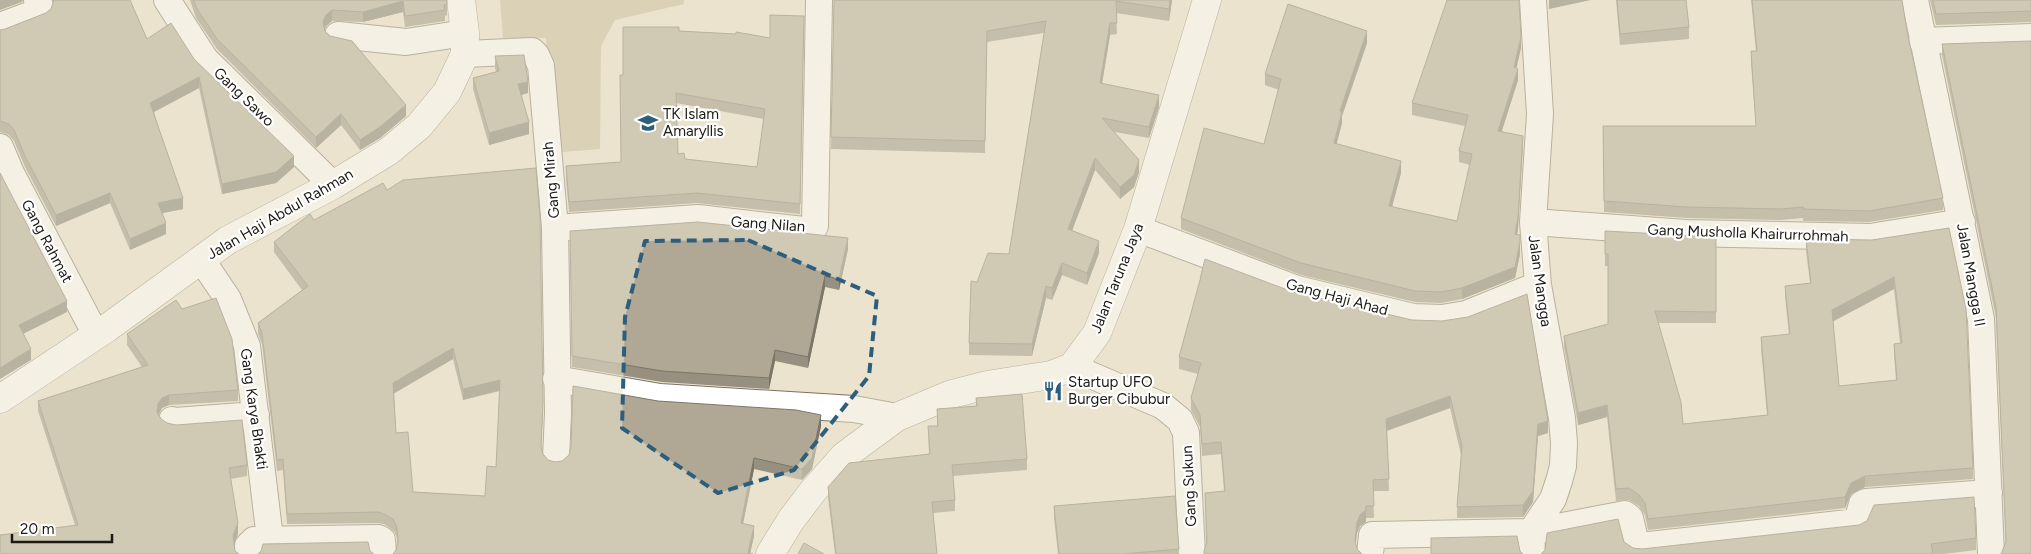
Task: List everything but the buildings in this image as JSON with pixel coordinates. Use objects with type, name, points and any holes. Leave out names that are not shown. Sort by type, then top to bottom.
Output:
[{"type":"street","points":[[0,26],[39,11],[40,6],[37,0]]},
{"type":"street","name":"Gang Sawo","points":[[167,0],[205,59],[332,185]]},
{"type":"street","points":[[461,0],[465,44]]},
{"type":"street","name":"Gang Nilan","points":[[555,228],[698,218],[804,230],[815,226],[819,0]]},
{"type":"street","name":"Jalan Taruna Jaya","points":[[1072,367],[1097,333],[1138,229],[1207,0]]},
{"type":"street","name":"Jalan Mangga","points":[[1532,543],[1560,481],[1563,458],[1562,418],[1538,285],[1532,222],[1540,114],[1533,0]]},
{"type":"street","name":"Jalan Mangga II","points":[[1915,0],[1981,319],[1991,554]]},
{"type":"street","name":"Gang Mirah","points":[[338,35],[406,42],[465,44],[532,51],[536,55],[541,66],[555,228],[558,413],[556,458]]},
{"type":"street","points":[[1922,41],[2031,37]]},
{"type":"street","name":"Jalan Haji Abdul Rahman","points":[[0,399],[96,335],[228,240],[332,185],[389,151],[419,126],[448,92],[465,44]]},
{"type":"street","name":"Gang Rahmat","points":[[0,147],[11,173],[96,335]]},
{"type":"street","name":"Gang Musholla Khairurrohmah","points":[[1532,222],[1696,233],[1870,237],[1962,222]]},
{"type":"street","name":"Gang Haji Ahad","points":[[1138,229],[1297,289],[1413,317],[1442,318],[1466,314],[1538,285]]},
{"type":"street","name":"Gang Karya Bhakti","points":[[201,259],[228,299],[247,346],[270,539]]},
{"type":"street","points":[[770,554],[791,520],[813,491],[844,456],[897,417],[952,394],[987,385],[1051,375],[1072,367]]},
{"type":"street","name":"Gang Sukun","points":[[1072,367],[1163,406],[1180,420],[1186,433],[1192,554]]},
{"type":"street","points":[[556,378],[660,397],[854,409],[897,417]]},
{"type":"street","points":[[172,420],[256,415]]},
{"type":"street","points":[[1370,554],[1372,535],[1532,543],[1625,514],[1630,518],[1636,544],[1640,546],[1857,522],[1862,504],[1866,502],[1989,493]]},
{"type":"street","points":[[248,554],[248,546],[254,540],[378,538],[382,540],[383,554]]},
{"type":"highlighted area","points":[[748,240],[877,296],[869,376],[794,470],[718,493],[622,428],[625,317],[645,241]]},
{"type":"shaded area","points":[[500,0],[684,0],[684,4],[615,20],[601,46],[600,149],[551,153],[546,38],[503,38]]},
{"type":"place","name":"TK Islam Amaryllis","points":[[648,123]]},
{"type":"place","name":"Startup UFO Burger Cibubur","points":[[1053,391]]}]
